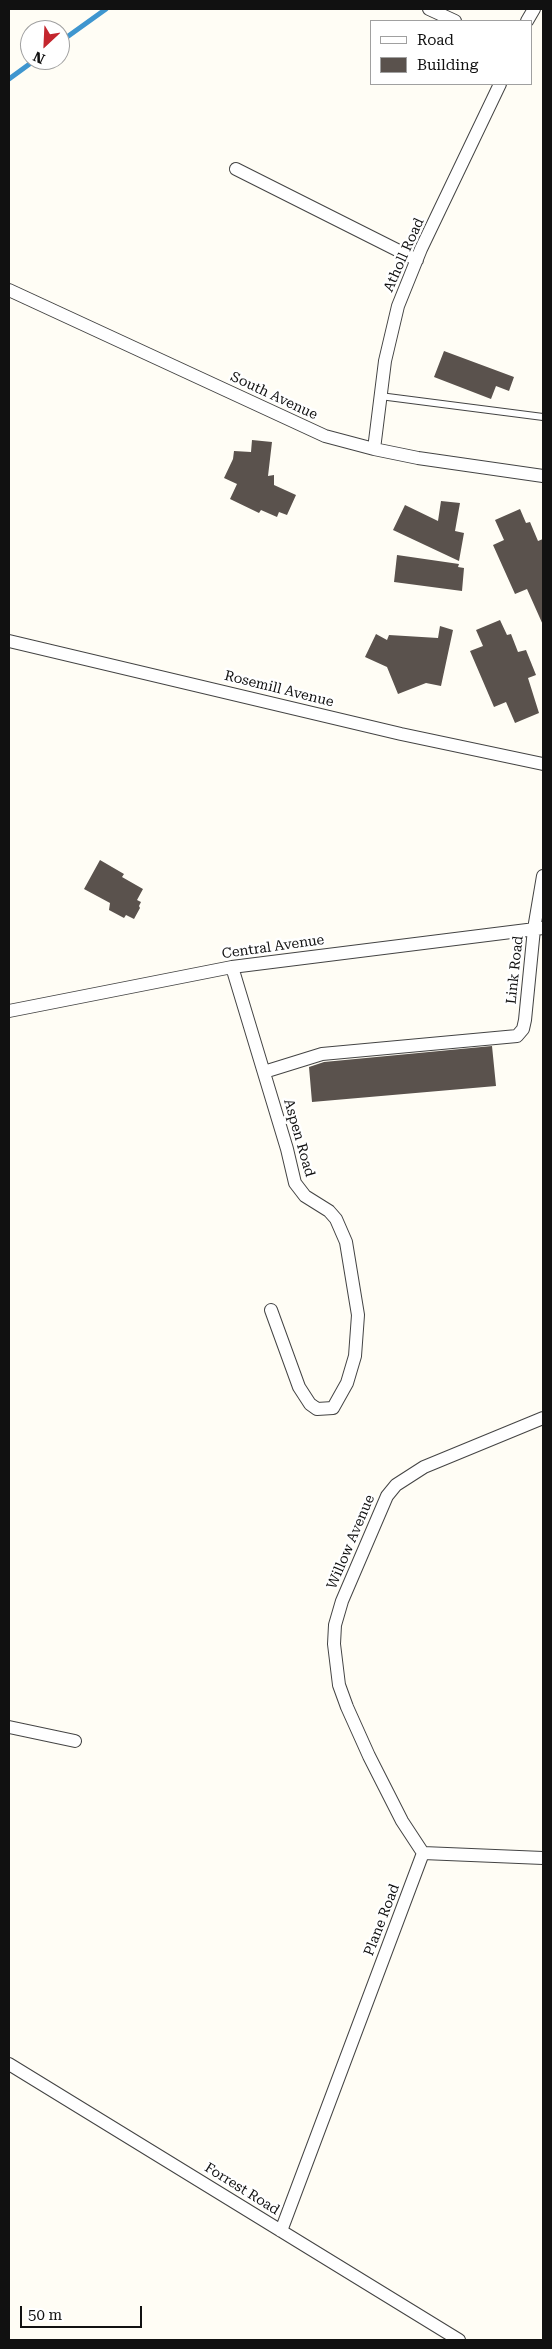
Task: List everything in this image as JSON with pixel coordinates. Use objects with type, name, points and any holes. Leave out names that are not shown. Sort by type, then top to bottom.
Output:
[{"type":"street","points":[[429,9],[453,20]]},
{"type":"street","points":[[528,20],[534,9]]},
{"type":"street","name":"Atholl Road","points":[[374,449],[380,396],[391,331],[398,306],[417,260],[500,85]]},
{"type":"street","points":[[236,169],[417,260]]},
{"type":"street","name":"South Avenue","points":[[9,290],[325,436],[418,458],[543,476]]},
{"type":"street","name":"Rosemill Avenue","points":[[9,641],[401,734],[543,764]]},
{"type":"street","name":"Link Road","points":[[264,1072],[322,1054],[488,1038],[512,1038],[523,1028],[539,928],[543,876]]},
{"type":"street","name":"Central Avenue","points":[[9,1011],[232,967],[539,928]]},
{"type":"street","name":"Aspen Road","points":[[232,967],[295,1183],[305,1196],[329,1211],[336,1219],[346,1242],[358,1315],[355,1356],[347,1383],[333,1408],[317,1410],[310,1404],[299,1387],[271,1310]]},
{"type":"street","name":"Willow Avenue","points":[[423,1854],[402,1821],[347,1708],[335,1662],[335,1625],[342,1601],[369,1537],[387,1496],[396,1485],[424,1467],[543,1418]]},
{"type":"street","points":[[9,1727],[75,1741]]},
{"type":"street","points":[[423,1854],[543,1858]]},
{"type":"street","name":"Plane Road","points":[[280,2231],[423,1854]]},
{"type":"street","name":"Forrest Road","points":[[9,2064],[459,2340]]},
{"type":"lane","points":[[380,396],[543,417]]},
{"type":"building","points":[[444,351],[514,377],[509,391],[496,386],[491,399],[434,377]]},
{"type":"building","points":[[252,440],[272,442],[268,476],[274,475],[274,485],[296,495],[287,515],[279,512],[277,517],[261,510],[259,513],[230,499],[237,484],[224,478],[233,459],[234,451],[251,452]]},
{"type":"building","points":[[441,501],[460,503],[455,531],[464,533],[459,561],[393,530],[405,505],[438,521]]},
{"type":"building","points":[[520,509],[526,523],[530,522],[538,541],[543,539],[543,625],[527,589],[515,594],[493,545],[504,540],[495,520]]},
{"type":"building","points":[[397,555],[459,564],[458,567],[464,568],[462,591],[394,582]]},
{"type":"building","points":[[500,620],[507,635],[511,634],[518,652],[526,650],[536,675],[528,678],[539,713],[515,723],[506,702],[494,707],[470,651],[483,646],[476,630]]},
{"type":"building","points":[[440,626],[453,630],[441,686],[426,683],[398,694],[387,667],[365,657],[376,634],[387,640],[389,635],[438,638]]},
{"type":"building","points":[[100,860],[124,874],[122,877],[143,889],[137,900],[141,902],[140,908],[134,919],[126,915],[124,918],[109,910],[110,903],[84,889]]},
{"type":"building","points":[[492,1046],[496,1086],[312,1102],[309,1067],[324,1062]]},
{"type":"waterway","points":[[70,35],[106,9]]},
{"type":"waterway","points":[[9,79],[21,70]]}]
